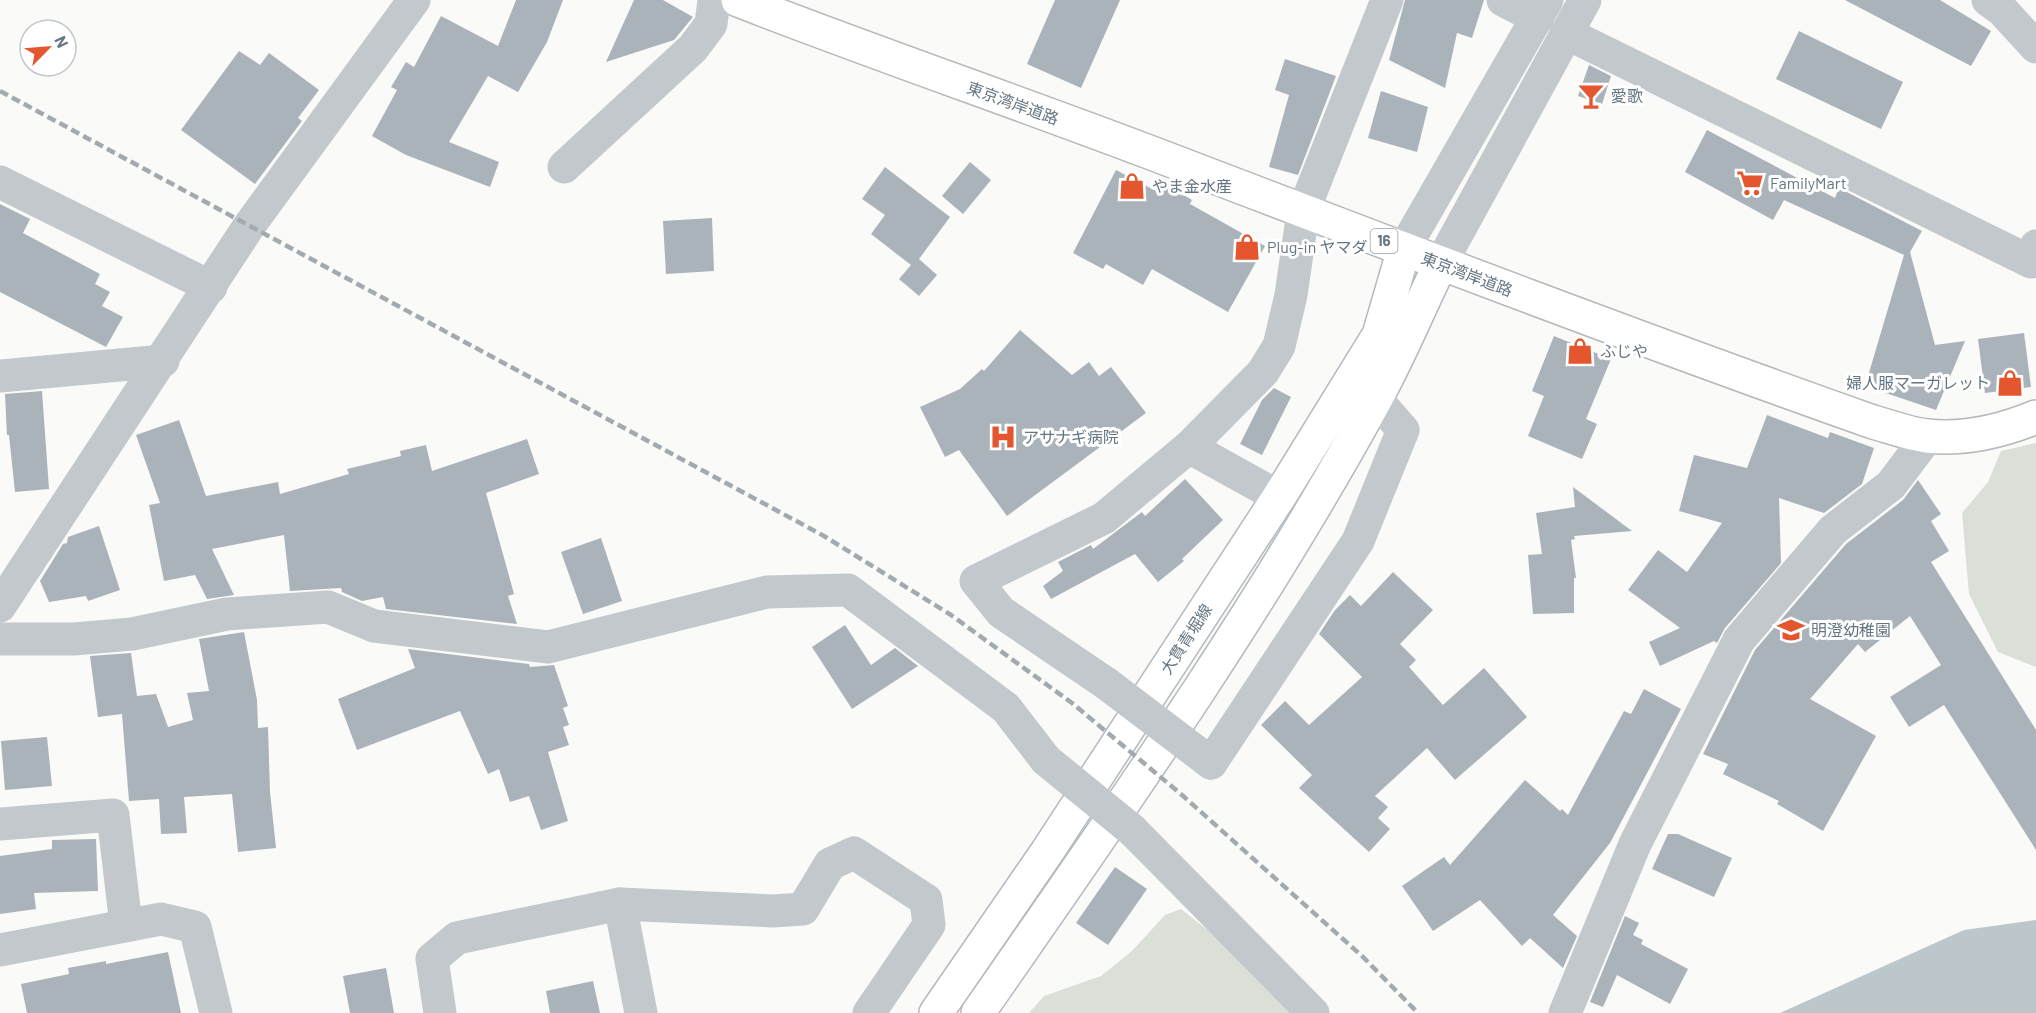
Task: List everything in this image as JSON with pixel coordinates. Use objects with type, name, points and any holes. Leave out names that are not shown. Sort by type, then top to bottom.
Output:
[{"type":"main road","name":"東京湾岸道路","points":[[738,0],[1146,151],[1404,249],[1440,265],[1873,422],[1928,436],[1971,436],[2036,417]]},
{"type":"main road","name":"大貫青堀線","points":[[936,1013],[1047,852],[1279,497],[1379,335],[1404,249]]},
{"type":"main road","points":[[978,1013],[1099,839],[1260,599],[1376,399],[1440,265]]},
{"type":"street","points":[[0,606],[163,361],[249,226],[414,0]]},
{"type":"street","points":[[564,167],[693,48],[711,24],[714,0]]},
{"type":"street","points":[[1376,399],[1403,430],[1358,541],[1211,763],[1107,684],[1000,612],[976,581],[1104,518],[1189,447],[1263,372],[1279,346],[1291,295],[1303,212],[1388,0]]},
{"type":"street","points":[[1404,249],[1543,9],[1503,0]]},
{"type":"street","points":[[1440,265],[1586,0]]},
{"type":"street","points":[[1988,0],[2002,10],[2036,46]]},
{"type":"street","points":[[1568,34],[2031,262],[2036,246]]},
{"type":"street","points":[[0,182],[211,287]]},
{"type":"street","points":[[0,376],[163,361]]},
{"type":"street","points":[[1565,1013],[1635,844],[1739,640],[1833,530],[1892,486],[1928,436]]},
{"type":"street","points":[[1189,447],[1279,497]]},
{"type":"street","points":[[0,639],[74,639],[132,634],[227,614],[328,607],[375,626],[548,647],[767,592],[848,590],[1006,708],[1046,760],[1132,830],[1313,1013]]},
{"type":"street","points":[[0,824],[113,815],[126,925]]},
{"type":"street","points":[[440,1013],[432,958],[457,938],[620,904],[773,911],[803,909],[830,864],[854,853],[926,900],[929,925],[869,1013]]},
{"type":"street","points":[[620,904],[641,1013]]},
{"type":"street","points":[[0,950],[161,919],[195,927],[216,1013]]},
{"type":"shaded area","points":[[2036,443],[2036,667],[1998,652],[1969,594],[1962,513],[1988,482],[2001,451]]},
{"type":"shaded area","points":[[1181,909],[1233,950],[1293,1013],[1029,1013],[1044,996],[1101,976],[1132,951],[1165,915]]},
{"type":"shaded area","points":[[2036,920],[2036,1013],[1780,1013],[1964,930]]},
{"type":"building","points":[[516,0],[563,0],[547,42],[518,92],[488,76],[449,142],[499,162],[490,187],[406,155],[372,136],[397,90],[391,87],[406,62],[414,67],[441,16],[498,46]]},
{"type":"building","points":[[634,0],[663,0],[693,17],[674,40],[606,62]]},
{"type":"building","points":[[1055,0],[1120,0],[1081,88],[1027,64]]},
{"type":"building","points":[[1405,0],[1484,0],[1472,38],[1457,33],[1445,88],[1389,60]]},
{"type":"building","points":[[1845,0],[1940,0],[1991,31],[1971,66]]},
{"type":"building","points":[[1799,31],[1903,82],[1881,129],[1776,79]]},
{"type":"building","points":[[239,51],[260,65],[269,53],[319,90],[298,118],[302,121],[255,184],[181,130]]},
{"type":"building","points":[[1285,59],[1336,76],[1298,175],[1269,167],[1289,95],[1275,90]]},
{"type":"building","points":[[1589,65],[1611,76],[1602,104],[1578,96]]},
{"type":"building","points":[[1381,91],[1428,107],[1417,152],[1368,138]]},
{"type":"building","points":[[1707,130],[1835,198],[1839,188],[1922,231],[1910,252],[1935,345],[1965,341],[1936,410],[1865,386],[1904,255],[1784,200],[1773,220],[1685,172]]},
{"type":"building","points":[[970,162],[991,180],[963,214],[942,196]]},
{"type":"building","points":[[885,167],[950,217],[919,259],[937,275],[919,296],[899,279],[911,265],[871,234],[885,215],[862,199]]},
{"type":"building","points":[[1116,170],[1156,191],[1162,182],[1192,200],[1190,204],[1265,246],[1228,312],[1152,269],[1143,285],[1106,264],[1103,269],[1073,253]]},
{"type":"building","points":[[0,204],[30,219],[23,233],[100,274],[95,284],[110,292],[102,306],[123,317],[106,347],[0,292]]},
{"type":"building","points":[[712,218],[714,271],[666,274],[663,221]]},
{"type":"building","points":[[1020,330],[1072,375],[1089,362],[1099,376],[1111,367],[1146,413],[1007,516],[959,450],[945,457],[920,407],[960,389],[982,369],[984,371]]},
{"type":"building","points":[[2024,333],[2031,387],[1985,393],[1978,339]]},
{"type":"building","points":[[1554,336],[1611,359],[1586,419],[1597,424],[1582,459],[1528,436],[1544,396],[1532,391]]},
{"type":"building","points":[[1274,388],[1291,397],[1262,455],[1240,444],[1262,400]]},
{"type":"building","points":[[42,391],[49,489],[15,492],[9,435],[7,435],[5,394]]},
{"type":"building","points":[[1767,415],[1828,438],[1830,432],[1874,448],[1862,484],[1824,513],[1779,498],[1781,563],[1725,628],[1717,643],[1714,641],[1660,666],[1649,642],[1680,628],[1628,590],[1658,550],[1687,572],[1722,523],[1679,511],[1694,455],[1747,468]]},
{"type":"building","points":[[179,420],[206,496],[278,482],[280,494],[349,474],[347,469],[401,456],[400,451],[426,445],[432,471],[527,439],[539,474],[486,493],[514,594],[508,596],[517,624],[386,609],[383,597],[362,601],[342,592],[341,588],[290,591],[284,535],[212,549],[234,595],[207,599],[195,575],[164,581],[149,505],[160,503],[136,435]]},
{"type":"building","points":[[1185,479],[1223,520],[1182,559],[1184,561],[1158,582],[1135,554],[1051,599],[1043,586],[1063,571],[1058,562],[1091,545],[1093,549],[1142,512],[1145,516]]},
{"type":"building","points":[[1918,480],[1941,514],[1931,521],[1949,551],[1931,562],[2036,730],[2036,850],[1944,705],[1909,727],[1890,697],[1941,665],[1910,616],[1865,652],[1858,644],[1810,699],[1876,736],[1823,831],[1777,804],[1779,801],[1723,774],[1728,764],[1703,754],[1755,650],[1846,544],[1903,500]]},
{"type":"building","points":[[1573,487],[1632,531],[1574,536],[1575,539],[1571,540],[1576,578],[1574,578],[1574,613],[1533,614],[1528,555],[1542,554],[1536,513],[1575,507]]},
{"type":"building","points":[[99,526],[120,590],[88,601],[86,596],[49,602],[40,581],[63,544],[67,543],[68,537]]},
{"type":"building","points":[[601,538],[622,601],[583,614],[561,552]]},
{"type":"building","points":[[1393,572],[1433,610],[1400,644],[1416,660],[1409,667],[1443,705],[1484,668],[1527,717],[1455,780],[1427,748],[1375,796],[1388,807],[1378,818],[1390,829],[1369,852],[1299,788],[1312,775],[1261,725],[1285,701],[1309,725],[1362,677],[1319,634],[1335,610],[1350,595],[1361,606]]},
{"type":"building","points":[[845,625],[871,665],[895,648],[918,666],[852,709],[812,647]]},
{"type":"building","points":[[244,632],[257,700],[258,728],[268,727],[270,792],[276,848],[238,852],[232,794],[184,797],[187,833],[161,834],[159,799],[129,801],[122,714],[98,717],[90,656],[131,653],[137,696],[156,694],[168,727],[193,720],[187,693],[209,691],[199,639]]},
{"type":"building","points":[[408,649],[529,664],[530,667],[554,665],[568,706],[563,708],[569,725],[563,727],[569,745],[548,752],[568,821],[541,830],[529,796],[510,802],[499,769],[488,774],[460,711],[357,750],[338,699],[415,668]]},
{"type":"building","points":[[1644,689],[1681,709],[1610,843],[1553,915],[1577,936],[1563,968],[1530,938],[1522,946],[1480,900],[1433,931],[1402,886],[1444,857],[1450,865],[1525,780],[1560,811],[1562,809],[1568,815],[1624,711],[1631,714]]},
{"type":"building","points":[[47,737],[52,786],[5,790],[1,741]]},
{"type":"building","points":[[1668,834],[1678,834],[1732,858],[1714,897],[1652,869]]},
{"type":"building","points":[[96,839],[98,891],[34,893],[36,909],[0,914],[0,856],[52,849],[52,840]]},
{"type":"building","points":[[1115,867],[1147,889],[1108,945],[1076,923]]},
{"type":"building","points":[[1625,916],[1639,923],[1633,935],[1643,940],[1641,944],[1688,969],[1670,1004],[1617,975],[1603,1007],[1590,1002]]},
{"type":"building","points":[[168,952],[181,1013],[27,1013],[21,984],[69,974],[68,968],[106,961],[106,964]]},
{"type":"building","points":[[386,968],[394,1013],[350,1013],[343,976]]},
{"type":"building","points":[[593,981],[600,1013],[550,1013],[546,991]]},
{"type":"railway","points":[[0,91],[824,536],[951,615],[1072,703],[1182,795],[1363,957],[1418,1013]]},
{"type":"place","name":"愛歌","points":[[1591,96]]},
{"type":"place","name":"FamilyMart","points":[[1750,183]]},
{"type":"place","name":"やま金水産","points":[[1132,186]]},
{"type":"place","name":"Plug-in ヤマダ","points":[[1247,247]]},
{"type":"place","name":"ふじや","points":[[1580,351]]},
{"type":"place","name":"婦人服マーガレット","points":[[2010,383]]},
{"type":"place","name":"アサナギ病院","points":[[1003,437]]},
{"type":"place","name":"明澄幼稚園","points":[[1791,630]]}]
